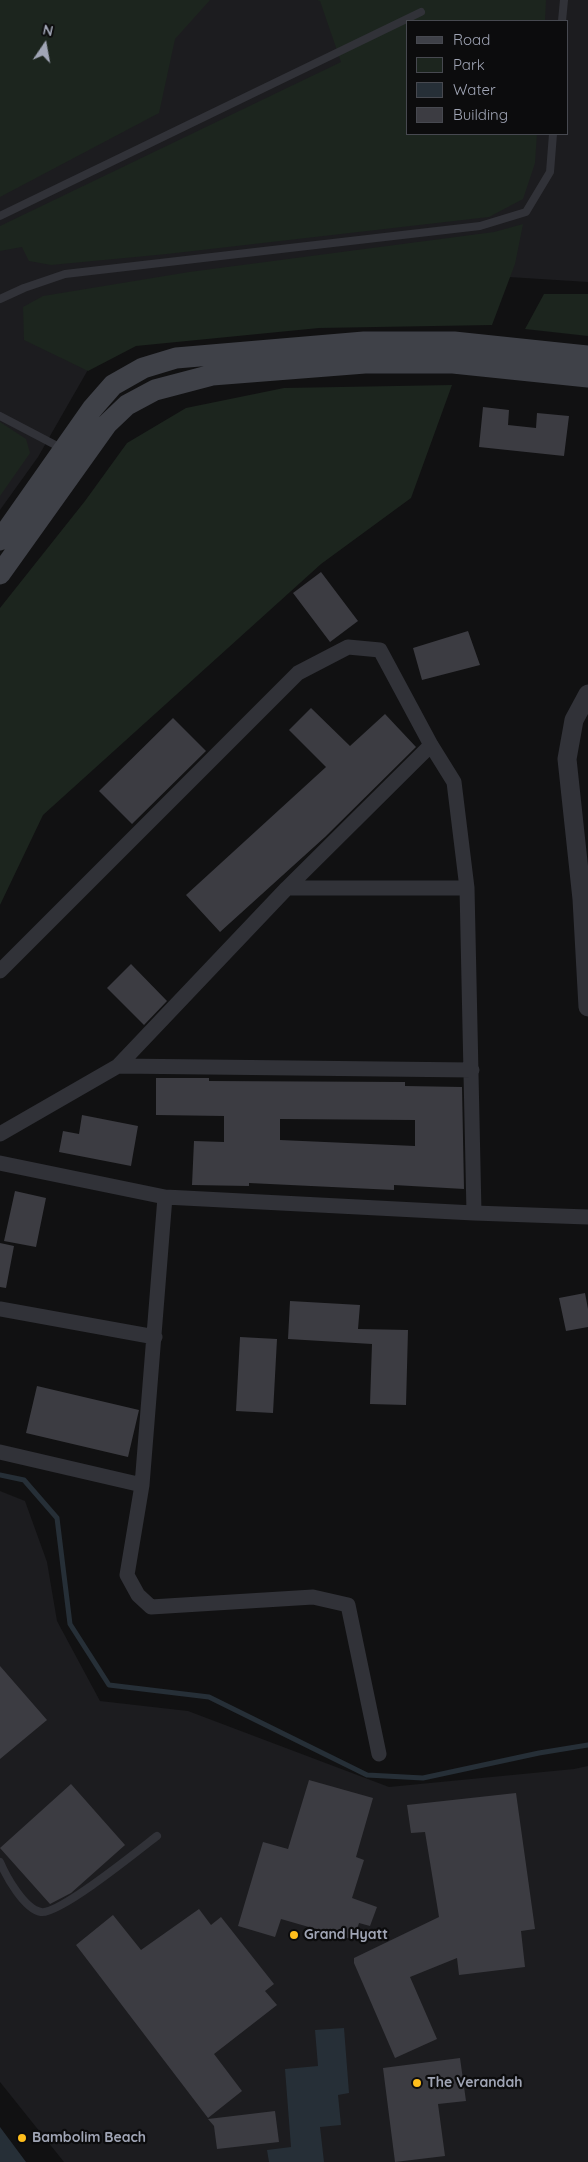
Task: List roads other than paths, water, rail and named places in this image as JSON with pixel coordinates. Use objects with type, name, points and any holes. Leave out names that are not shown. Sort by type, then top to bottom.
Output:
[{"type":"main road","points":[[0,540],[92,409],[113,385],[143,368],[176,358],[384,342],[454,342],[588,356]]},
{"type":"main road","points":[[0,574],[107,424],[127,405],[155,390],[212,376],[365,363],[453,363],[588,377]]},
{"type":"street","points":[[0,971],[298,673],[348,647],[380,650],[431,746],[454,782],[467,888],[474,1213]]},
{"type":"street","points":[[588,694],[574,720],[567,759],[582,899],[588,1007]]},
{"type":"street","points":[[0,1134],[118,1066],[287,888],[431,746]]},
{"type":"street","points":[[287,888],[467,888]]},
{"type":"street","points":[[118,1066],[472,1070]]},
{"type":"street","points":[[0,1163],[165,1198],[474,1213],[588,1216]]},
{"type":"street","points":[[165,1198],[142,1485],[127,1575],[138,1595],[152,1607],[313,1597],[348,1605],[379,1754]]},
{"type":"street","points":[[0,1309],[154,1337]]},
{"type":"street","points":[[0,1452],[142,1485]]},
{"type":"lane","points":[[562,20],[564,0]]},
{"type":"lane","points":[[0,216],[421,12]]},
{"type":"lane","points":[[0,299],[24,288],[65,274],[480,226],[526,212],[550,172],[553,135]]},
{"type":"lane","points":[[0,416],[63,449]]},
{"type":"lane","points":[[0,1862],[23,1898],[41,1912],[51,1911],[69,1902],[157,1836]]},
{"type":"water","points":[[344,2028],[349,2093],[338,2095],[341,2125],[320,2127],[324,2162],[269,2162],[267,2150],[291,2147],[285,2069],[318,2066],[315,2030]]},
{"type":"water","points":[[0,2127],[26,2162],[0,2162]]},
{"type":"waterway","points":[[0,1475],[24,1480],[57,1518],[70,1624],[109,1685],[209,1697],[367,1775],[423,1778],[539,1753],[588,1745]]},
{"type":"place","name":"Grand Hyatt","points":[[294,1935]]},
{"type":"place","name":"The Verandah","points":[[417,2083]]},
{"type":"place","name":"Bambolim Beach","points":[[22,2138]]}]
